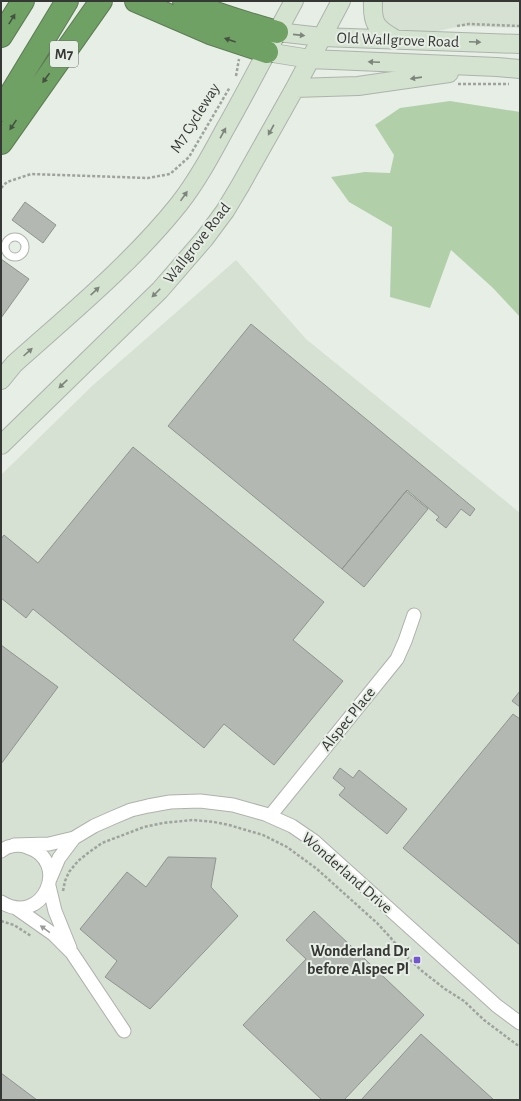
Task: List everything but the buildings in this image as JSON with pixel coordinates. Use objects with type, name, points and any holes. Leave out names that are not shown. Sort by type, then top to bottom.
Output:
[{"type":"highway","points":[[1,36],[22,1]]},
{"type":"highway","name":"M7","points":[[1,143],[12,105],[67,1]]},
{"type":"highway","name":"M7","points":[[12,105],[102,1]]},
{"type":"highway","points":[[184,1],[242,23],[277,32]]},
{"type":"highway","points":[[140,3],[210,33],[267,52]]},
{"type":"main road","points":[[1,380],[14,364],[116,271],[153,234],[180,203],[204,167],[252,81],[294,1]]},
{"type":"main road","name":"Wallgrove Road","points":[[1,445],[160,290],[205,238],[225,211],[240,186],[341,1]]},
{"type":"main road","points":[[373,1],[375,23],[381,31],[395,40]]},
{"type":"main road","name":"Old Wallgrove Road","points":[[277,32],[322,37],[520,44]]},
{"type":"main road","name":"Old Wallgrove Road","points":[[267,52],[310,59],[520,69]]},
{"type":"main road","points":[[292,92],[358,86],[497,67]]},
{"type":"street","name":"Alspec Place","points":[[270,816],[397,659],[414,615]]},
{"type":"street","name":"Wonderland Drive","points":[[14,845],[49,844],[74,838],[94,826],[131,810],[170,802],[200,801],[227,805],[270,816],[292,826],[314,841],[496,1006],[520,1023]]},
{"type":"street","name":"Wonderland Drive","points":[[6,905],[26,907],[36,903],[44,895],[59,858],[74,838]]},
{"type":"street","points":[[1,851],[4,848],[14,845],[24,845],[33,848],[41,854],[50,871],[49,883],[55,910],[72,953]]},
{"type":"street","points":[[6,905],[53,934],[72,953],[124,1031]]},
{"type":"path","name":"M7 Cycleway","points":[[1,188],[7,182],[31,174],[148,178],[170,174],[189,157],[237,74],[239,58]]},
{"type":"path","points":[[63,891],[69,872],[78,861],[88,853],[102,843],[144,827],[193,820],[229,825],[263,835],[287,847],[317,869],[377,923],[422,972],[445,990],[464,1001],[490,1024],[520,1047]]},
{"type":"path","points":[[1,921],[14,925],[34,937]]},
{"type":"shaded area","points":[[376,1],[520,1],[520,28],[461,26],[438,31],[412,32],[394,29],[386,23],[378,13]]},
{"type":"shaded area","points":[[236,260],[306,339],[520,513],[520,1100],[1,1100],[1,475],[92,386]]},
{"type":"green space","points":[[450,101],[520,112],[520,317],[493,288],[451,250],[430,308],[390,297],[392,227],[349,202],[331,177],[365,172],[390,173],[394,155],[375,125],[400,108]]},
{"type":"place","name":"Wonderland Dr before Alspec Pl","points":[[417,960]]}]
